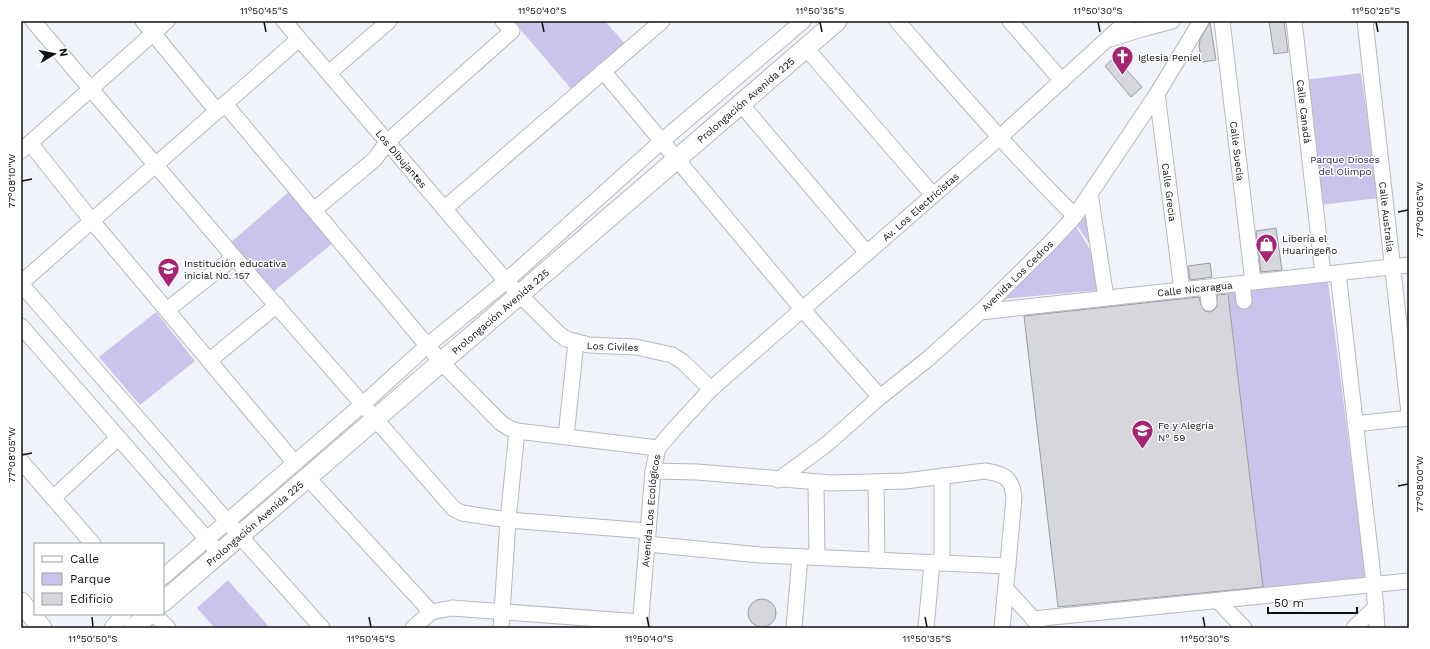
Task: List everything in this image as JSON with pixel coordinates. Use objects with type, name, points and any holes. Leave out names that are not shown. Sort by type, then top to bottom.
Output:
[{"type":"main road","name":"Prolongación Avenida 225","points":[[164,601],[838,21]]},
{"type":"main road","points":[[21,602],[43,628]]},
{"type":"main road","points":[[134,628],[148,615]]},
{"type":"main road","points":[[31,628],[43,628]]},
{"type":"street","points":[[33,21],[234,257],[454,509],[462,513],[508,520],[648,537],[760,555],[1008,566]]},
{"type":"street","points":[[143,21],[314,210],[441,362],[501,423],[518,431],[658,448]]},
{"type":"street","points":[[167,21],[25,147],[92,221],[294,462]]},
{"type":"street","name":"Los Dibujantes","points":[[284,21],[506,281],[520,295]]},
{"type":"street","points":[[329,74],[389,21]]},
{"type":"street","points":[[314,210],[375,159],[388,142],[512,31],[503,21]]},
{"type":"street","points":[[445,208],[662,21]]},
{"type":"street","name":"Prolongación Avenida 225","points":[[164,576],[428,345],[506,281],[662,141],[802,21]]},
{"type":"street","points":[[897,21],[1000,137],[1075,216]]},
{"type":"street","points":[[1010,21],[1062,81]]},
{"type":"street","points":[[1105,41],[1172,21]]},
{"type":"street","name":"Avenida Los Cedros","points":[[778,480],[827,444],[980,312],[1051,242],[1075,216],[1157,94],[1201,21]]},
{"type":"street","name":"Calle Suecia","points":[[1222,21],[1247,291]]},
{"type":"street","name":"Calle Canadá","points":[[1294,21],[1323,274]]},
{"type":"street","name":"Calle Australia","points":[[1365,21],[1409,414]]},
{"type":"street","name":"Av. Los Electricistas","points":[[711,389],[1000,137],[1124,22]]},
{"type":"street","points":[[299,39],[21,283],[227,522],[322,628]]},
{"type":"street","points":[[806,48],[933,195]]},
{"type":"street","points":[[603,71],[803,310],[880,397]]},
{"type":"street","name":"Calle Grecia","points":[[1157,94],[1182,290]]},
{"type":"street","points":[[741,104],[868,253]]},
{"type":"street","points":[[1090,193],[1106,298]]},
{"type":"street","points":[[167,310],[234,257]]},
{"type":"street","name":"Calle Nicaragua","points":[[980,312],[1182,290],[1247,291],[1323,274],[1409,265]]},
{"type":"street","points":[[1338,272],[1374,585],[1377,628]]},
{"type":"street","name":"Los Civiles","points":[[520,295],[566,339],[589,345],[636,347],[672,355],[682,362],[711,389]]},
{"type":"street","points":[[210,360],[277,305]]},
{"type":"street","points":[[21,326],[219,553]]},
{"type":"street","points":[[566,436],[576,342]]},
{"type":"street","name":"Avenida Los Ecológicos","points":[[641,625],[654,472],[658,448],[711,389]]},
{"type":"street","points":[[1356,424],[1409,418]]},
{"type":"street","points":[[501,628],[508,520],[518,431]]},
{"type":"street","points":[[53,498],[118,438]]},
{"type":"street","points":[[21,462],[92,543]]},
{"type":"street","points":[[654,472],[697,472],[831,484],[905,480],[984,471],[998,473],[1007,478],[1013,488],[1014,498],[1002,628]]},
{"type":"street","points":[[926,628],[937,563],[942,476]]},
{"type":"street","points":[[307,477],[431,612]]},
{"type":"street","points":[[876,482],[877,560]]},
{"type":"street","points":[[816,483],[817,557]]},
{"type":"street","points":[[794,628],[800,556]]},
{"type":"street","points":[[1374,585],[1409,571]]},
{"type":"street","points":[[1006,588],[1038,623],[1218,601],[1409,581]]},
{"type":"street","points":[[1218,601],[1244,628]]},
{"type":"street","points":[[1354,628],[1376,607]]},
{"type":"street","points":[[413,628],[431,612],[452,608],[502,611],[641,625]]},
{"type":"street","points":[[112,628],[123,615]]},
{"type":"street","points":[[155,615],[168,628]]},
{"type":"green space","points":[[513,21],[605,21],[626,45],[573,91]]},
{"type":"green space","name":"Parque Dioses del Olimpo","points":[[1361,73],[1379,198],[1320,205],[1304,80]]},
{"type":"green space","points":[[290,191],[333,243],[274,291],[229,244]]},
{"type":"green space","points":[[1089,213],[1097,254],[1075,223]]},
{"type":"green space","points":[[1075,225],[1099,264],[1101,290],[1002,299]]},
{"type":"green space","points":[[1328,281],[1366,577],[1263,590],[1228,292]]},
{"type":"green space","points":[[156,312],[195,361],[140,405],[99,357]]},
{"type":"green space","points":[[228,580],[270,628],[215,628],[197,608]]},
{"type":"building","points":[[1269,21],[1284,21],[1288,52],[1274,54]]},
{"type":"building","points":[[1210,22],[1216,60],[1202,62],[1199,46],[1200,40]]},
{"type":"building","name":"Iglesia Peniel","points":[[1115,57],[1142,87],[1131,97],[1105,66]]},
{"type":"building","points":[[1276,228],[1282,270],[1261,272],[1256,231]]},
{"type":"building","points":[[1210,263],[1212,277],[1190,280],[1188,266]]},
{"type":"building","name":"Fe y Alegría N° 59","points":[[1228,294],[1263,587],[1058,607],[1024,316],[1199,297],[1202,308],[1205,311],[1210,312],[1217,307],[1217,295]]},
{"type":"building","points":[[762,599],[772,603],[776,613],[772,623],[762,627],[752,623],[748,613],[752,603]]},
{"type":"place","name":"Iglesia Peniel","points":[[1123,76]]},
{"type":"place","name":"Libería el Huaringeño","points":[[1267,264]]},
{"type":"place","name":"Institución educativa inicial No. 157","points":[[169,288]]},
{"type":"place","name":"Fe y Alegría N° 59","points":[[1143,450]]}]
